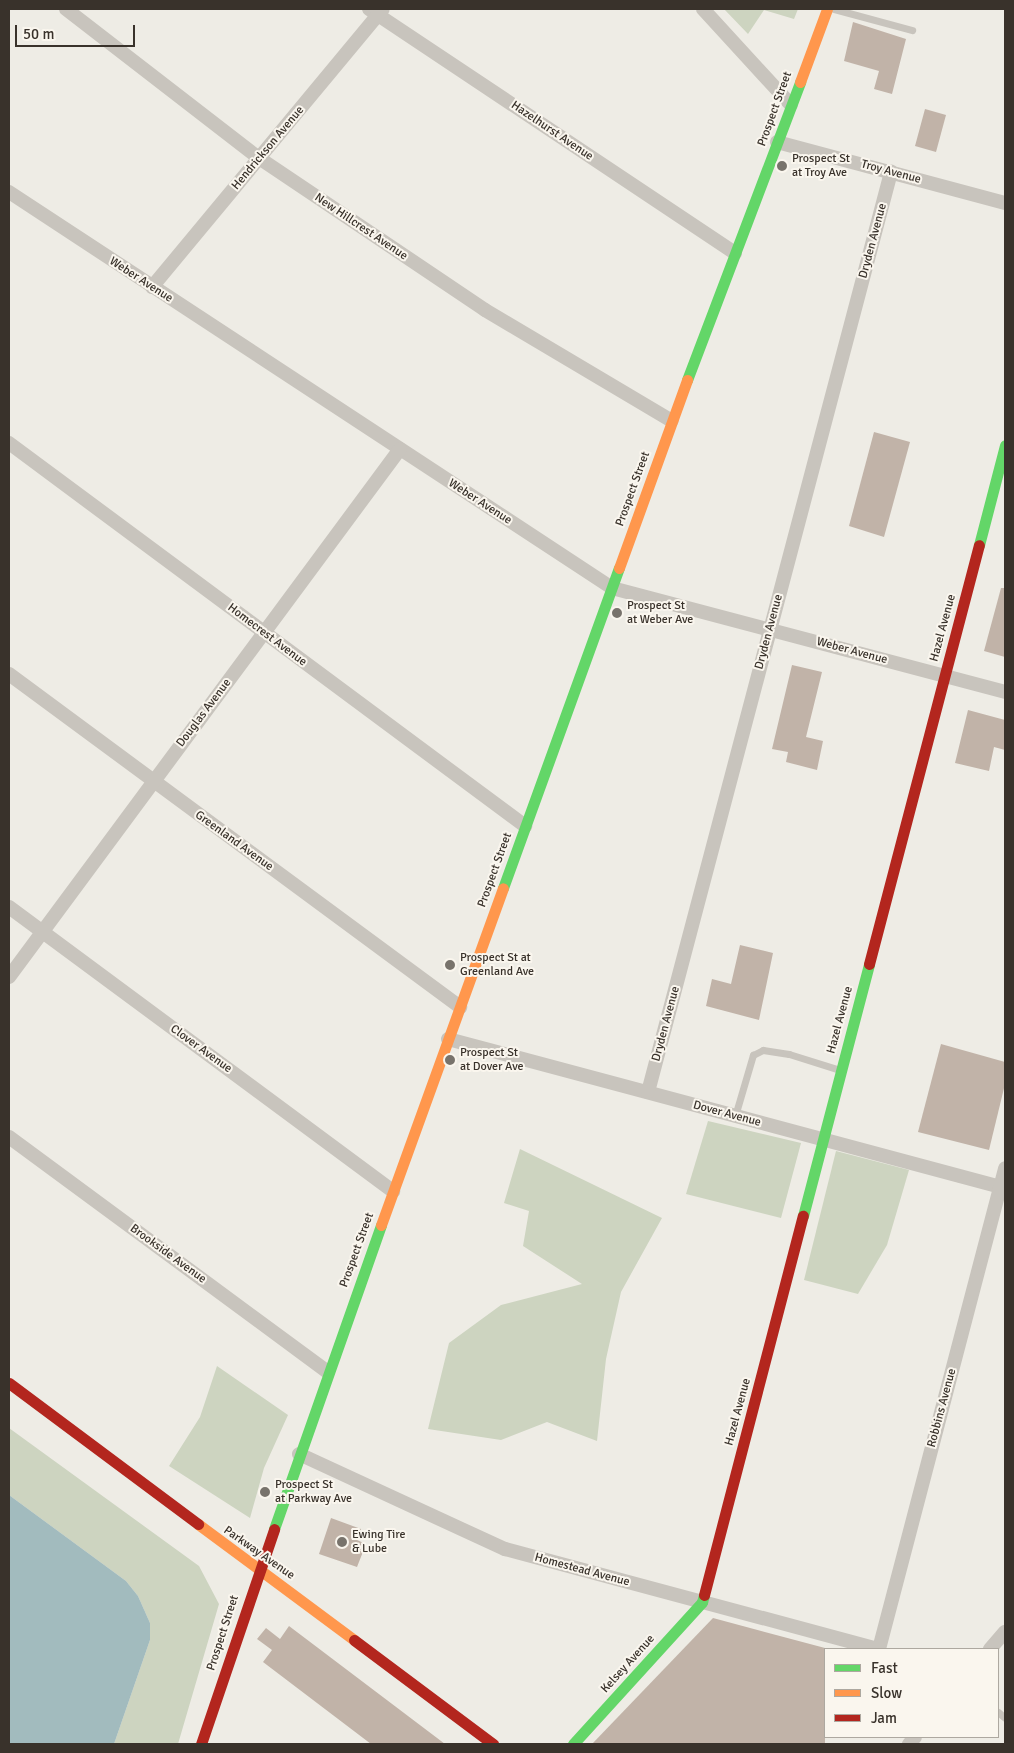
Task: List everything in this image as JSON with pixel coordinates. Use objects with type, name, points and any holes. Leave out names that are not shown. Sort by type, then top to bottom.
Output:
[{"type":"street","name":"New Hillcrest Avenue","points":[[66,9],[259,158],[485,310],[672,421]]},
{"type":"street","points":[[703,9],[791,105]]},
{"type":"street","name":"Prospect Street","points":[[201,1744],[258,1570],[393,1191],[672,421],[827,9]]},
{"type":"street","name":"Hendrickson Avenue","points":[[152,287],[259,158],[376,11]]},
{"type":"street","name":"Hazelhurst Avenue","points":[[376,11],[736,253]]},
{"type":"street","name":"Troy Avenue","points":[[777,142],[1005,203]]},
{"type":"street","name":"Dryden Avenue","points":[[648,1092],[891,172]]},
{"type":"street","name":"Weber Avenue","points":[[9,192],[612,588],[1005,692]]},
{"type":"street","name":"Homecrest Avenue","points":[[9,443],[525,826]]},
{"type":"street","name":"Hazel Avenue","points":[[702,1602],[1005,445]]},
{"type":"street","name":"Douglas Avenue","points":[[9,977],[400,449]]},
{"type":"street","name":"Greenland Avenue","points":[[9,674],[460,1007]]},
{"type":"street","name":"Clover Avenue","points":[[9,907],[393,1191]]},
{"type":"street","name":"Dover Avenue","points":[[448,1039],[1003,1188]]},
{"type":"street","name":"Brookside Avenue","points":[[9,1137],[328,1372]]},
{"type":"street","name":"Robbins Avenue","points":[[879,1648],[1003,1188],[1005,1168]]},
{"type":"street","name":"Parkway Avenue","points":[[9,1384],[493,1744]]},
{"type":"street","name":"Homestead Avenue","points":[[299,1454],[505,1549],[875,1648]]},
{"type":"street","name":"Kelsey Avenue","points":[[573,1744],[702,1602]]},
{"type":"street","points":[[991,1648],[1005,1632]]},
{"type":"lane","points":[[834,9],[912,30]]},
{"type":"lane","points":[[735,1116],[753,1055],[763,1050],[789,1054],[841,1071]]},
{"type":"green space","points":[[724,9],[798,9],[794,19],[764,10],[748,34]]},
{"type":"green space","points":[[708,1121],[801,1143],[781,1218],[686,1194]]},
{"type":"green space","points":[[520,1149],[662,1218],[621,1292],[606,1359],[597,1441],[547,1422],[501,1440],[428,1429],[449,1343],[501,1305],[582,1284],[523,1246],[529,1211],[504,1203]]},
{"type":"green space","points":[[836,1151],[909,1170],[887,1245],[858,1294],[804,1280]]},
{"type":"green space","points":[[217,1366],[288,1415],[264,1468],[250,1518],[169,1466],[200,1417]]},
{"type":"green space","points":[[9,1428],[199,1566],[219,1604],[178,1744],[114,1744],[150,1640],[150,1623],[138,1596],[126,1581],[9,1495]]},
{"type":"water","points":[[9,1495],[126,1581],[138,1596],[150,1623],[150,1640],[114,1744],[9,1744]]},
{"type":"building","points":[[853,22],[906,39],[892,94],[874,89],[879,71],[844,61]]},
{"type":"building","points":[[925,109],[946,115],[936,152],[915,146]]},
{"type":"building","points":[[874,432],[910,442],[884,537],[849,526]]},
{"type":"building","points":[[1001,588],[1005,588],[1005,657],[984,651]]},
{"type":"building","points":[[792,665],[822,672],[806,737],[823,741],[817,770],[786,762],[788,752],[772,749]]},
{"type":"building","points":[[968,710],[1005,720],[1005,750],[994,747],[989,771],[955,763]]},
{"type":"building","points":[[740,945],[773,953],[759,1020],[706,1006],[712,979],[731,984]]},
{"type":"building","points":[[941,1044],[1005,1062],[1005,1084],[989,1150],[918,1132]]},
{"type":"building","name":"Ewing Tire & Lube","points":[[331,1518],[361,1529],[357,1540],[366,1544],[357,1567],[319,1554]]},
{"type":"building","points":[[713,1618],[825,1648],[825,1744],[592,1744]]},
{"type":"building","points":[[289,1626],[445,1744],[371,1744],[263,1662],[272,1650],[257,1639],[266,1628],[280,1639]]},
{"type":"traffic: fast","points":[[687,380],[800,82]]},
{"type":"traffic: fast","points":[[979,545],[1005,445]]},
{"type":"traffic: fast","points":[[503,888],[619,568]]},
{"type":"traffic: fast","points":[[803,1216],[869,964]]},
{"type":"traffic: fast","points":[[274,1529],[381,1225]]},
{"type":"traffic: fast","points":[[573,1744],[702,1602],[704,1595]]},
{"type":"traffic: slow","points":[[800,82],[827,9]]},
{"type":"traffic: slow","points":[[619,568],[687,380]]},
{"type":"traffic: slow","points":[[381,1225],[503,888]]},
{"type":"traffic: slow","points":[[198,1524],[354,1640]]},
{"type":"traffic: jam","points":[[869,964],[979,545]]},
{"type":"traffic: jam","points":[[704,1595],[803,1216]]},
{"type":"traffic: jam","points":[[9,1383],[198,1524]]},
{"type":"traffic: jam","points":[[201,1744],[274,1529]]},
{"type":"traffic: jam","points":[[354,1640],[493,1744]]},
{"type":"place","name":"Prospect St at Troy Ave","points":[[782,166]]},
{"type":"place","name":"Prospect St at Weber Ave","points":[[617,613]]},
{"type":"place","name":"Prospect St at Greenland Ave","points":[[450,965]]},
{"type":"place","name":"Prospect St at Dover Ave","points":[[450,1060]]},
{"type":"place","name":"Prospect St at Parkway Ave","points":[[265,1492]]},
{"type":"place","name":"Ewing Tire & Lube","points":[[342,1542]]}]
